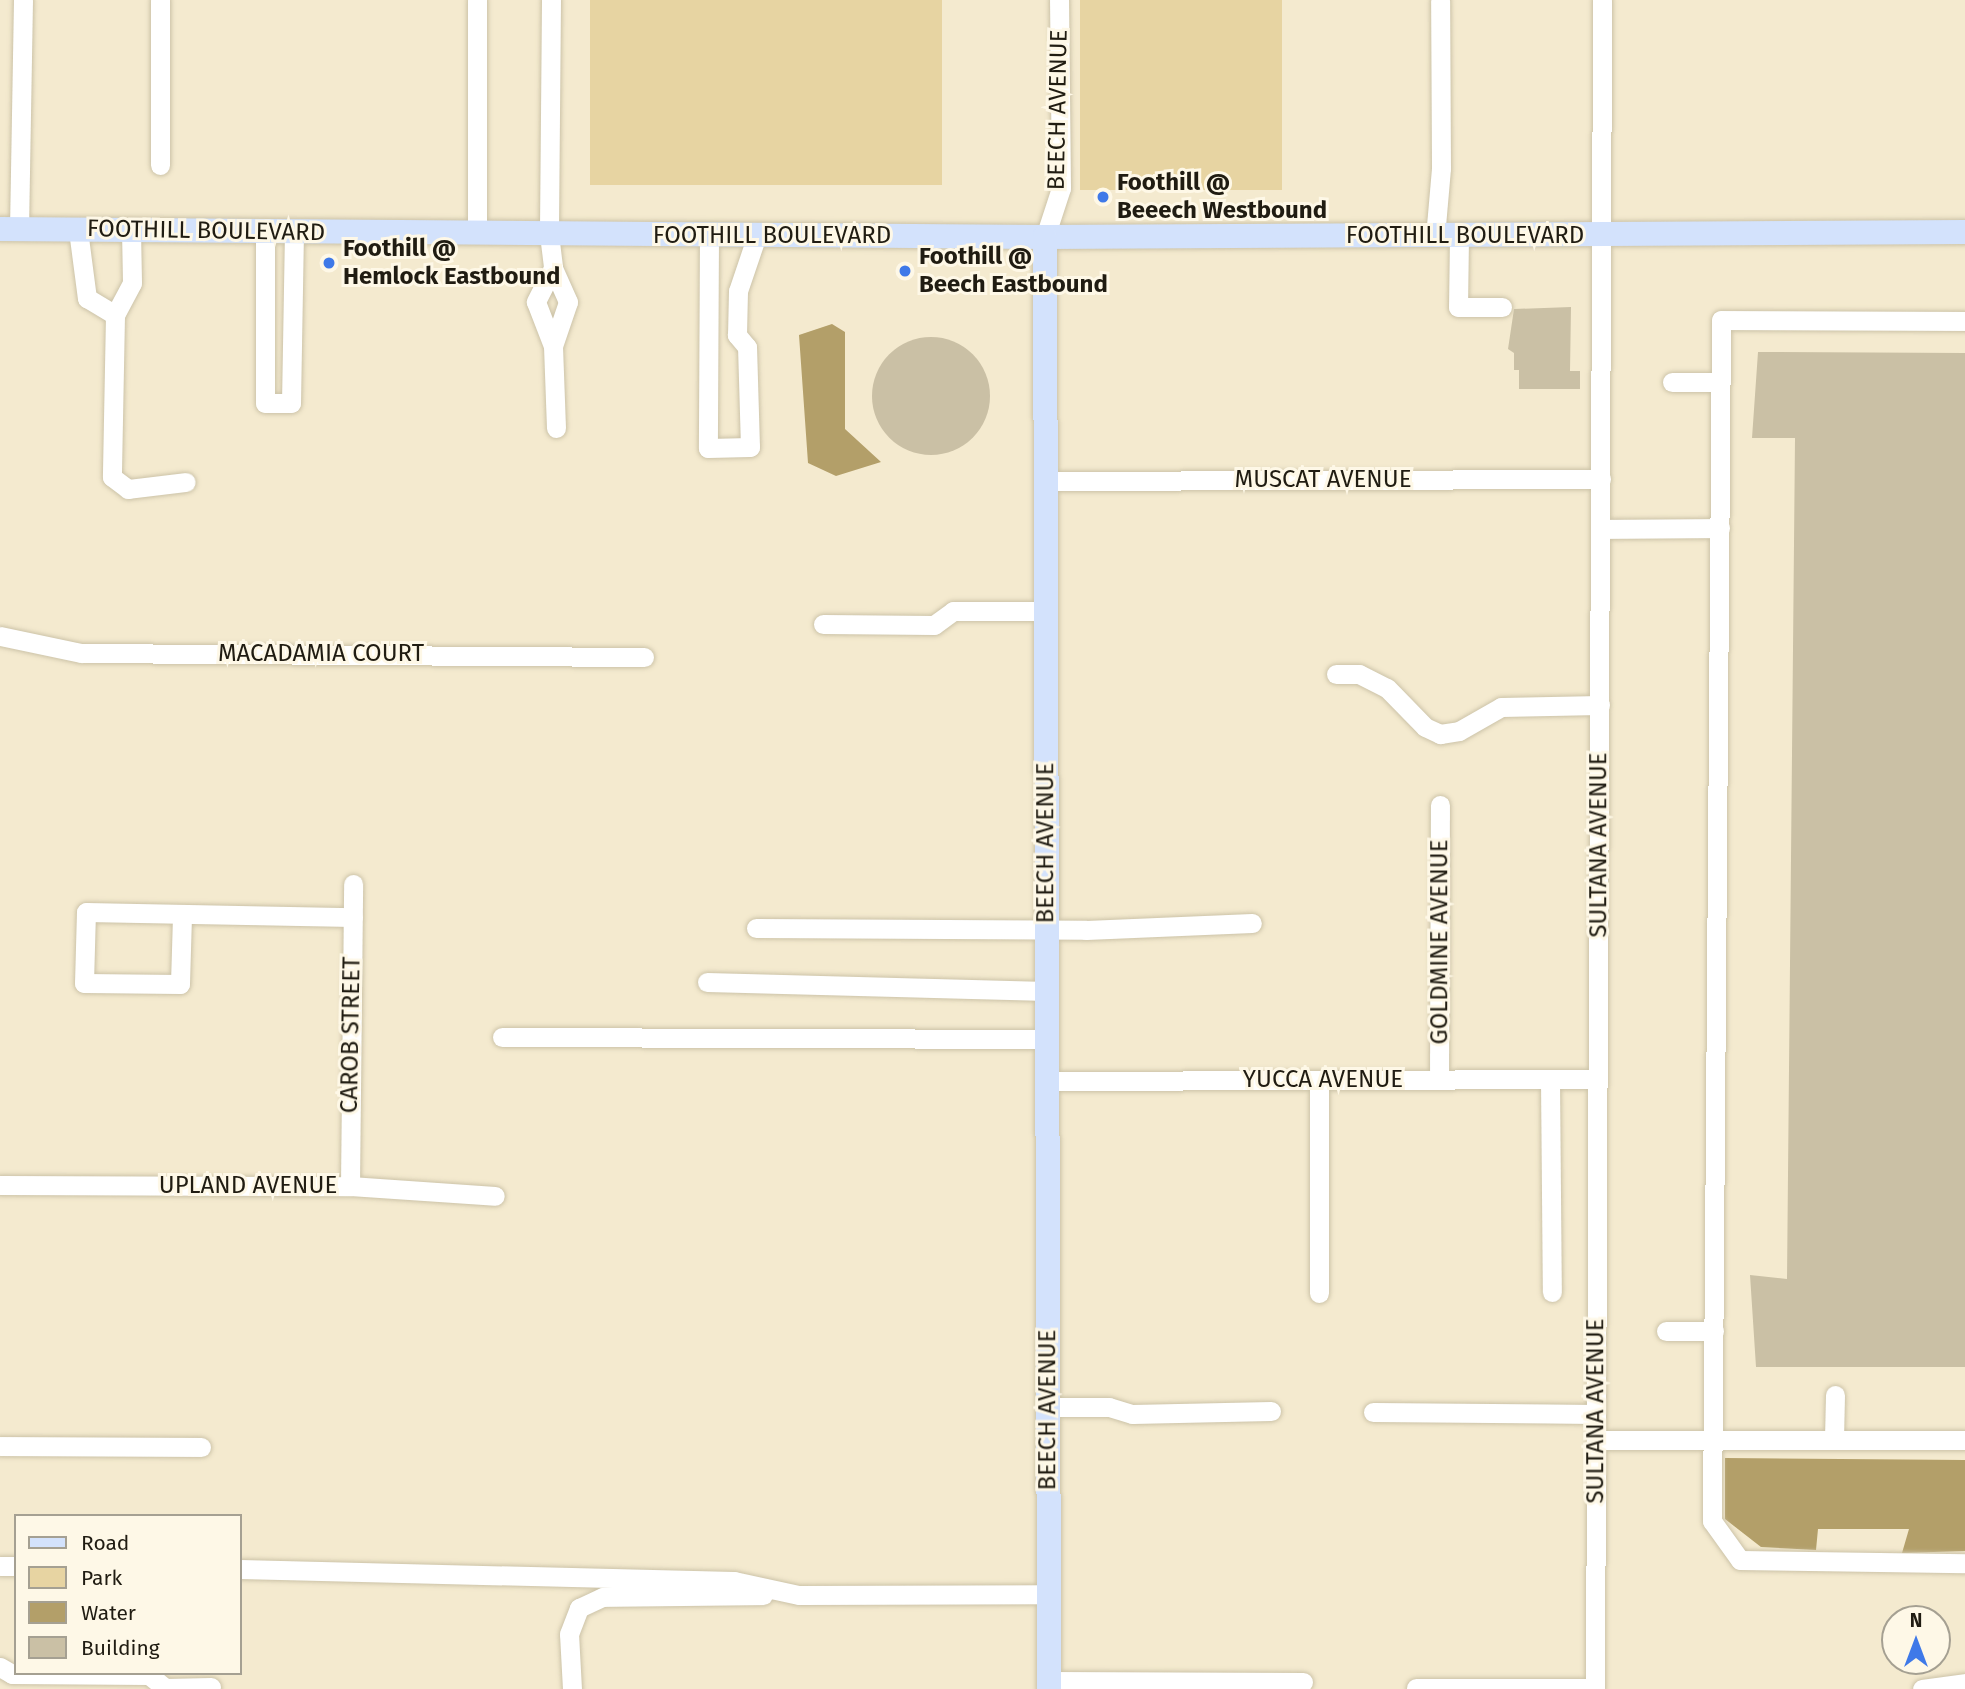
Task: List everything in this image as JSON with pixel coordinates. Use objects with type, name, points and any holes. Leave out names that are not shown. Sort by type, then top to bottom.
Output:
[{"type":"main road","name":"FOOTHILL BOULEVARD","points":[[10,229],[1045,237],[1447,237],[1965,232]]},
{"type":"main road","name":"BEECH AVENUE","points":[[1045,237],[1049,1685]]},
{"type":"street","points":[[10,229],[23,0]]},
{"type":"street","points":[[160,0],[160,164]]},
{"type":"street","points":[[477,0],[477,233]]},
{"type":"street","points":[[551,0],[549,234],[553,268],[568,302],[553,346]]},
{"type":"street","name":"BEECH AVENUE","points":[[1045,237],[1061,188],[1059,0]]},
{"type":"street","name":"SULTANA AVENUE","points":[[1595,1689],[1602,0]]},
{"type":"street","points":[[1440,1],[1441,168],[1447,237],[1458,307],[1502,307]]},
{"type":"street","points":[[78,230],[87,298],[115,315]]},
{"type":"street","points":[[131,230],[132,283],[115,315],[112,477],[128,489],[186,482]]},
{"type":"street","points":[[265,233],[265,403],[291,403],[294,233]]},
{"type":"street","points":[[709,235],[708,448],[750,447],[747,347],[737,335],[738,292],[757,235]]},
{"type":"street","points":[[553,268],[537,302],[553,346],[556,428]]},
{"type":"street","points":[[1965,321],[1721,320],[1712,1521],[1740,1560],[1965,1563]]},
{"type":"street","points":[[1672,382],[1720,382]]},
{"type":"street","name":"MUSCAT AVENUE","points":[[1045,481],[1601,479]]},
{"type":"street","points":[[1601,529],[1720,528]]},
{"type":"street","points":[[823,624],[934,625],[953,611],[1046,611]]},
{"type":"street","name":"MACADAMIA COURT","points":[[0,636],[81,653],[644,656]]},
{"type":"street","points":[[1336,674],[1359,674],[1387,688],[1425,727],[1440,734],[1459,731],[1501,707],[1600,705]]},
{"type":"street","name":"GOLDMINE AVENUE","points":[[1439,1080],[1440,805]]},
{"type":"street","name":"CAROB STREET","points":[[350,1186],[353,884]]},
{"type":"street","points":[[182,916],[180,984],[84,983],[86,912],[182,916],[353,917]]},
{"type":"street","points":[[756,928],[1047,928],[1252,923]]},
{"type":"street","points":[[707,982],[1047,991]]},
{"type":"street","points":[[502,1037],[1047,1039]]},
{"type":"street","points":[[1550,1079],[1552,1292]]},
{"type":"street","name":"YUCCA AVENUE","points":[[1047,1081],[1598,1079]]},
{"type":"street","points":[[1319,1080],[1319,1293]]},
{"type":"street","name":"UPLAND AVENUE","points":[[0,1185],[350,1186],[495,1196]]},
{"type":"street","points":[[1666,1331],[1714,1331]]},
{"type":"street","points":[[1834,1439],[1835,1395]]},
{"type":"street","points":[[1048,1407],[1109,1407],[1132,1414],[1271,1411]]},
{"type":"street","points":[[1373,1412],[1596,1414]]},
{"type":"street","points":[[1596,1440],[1965,1440]]},
{"type":"street","points":[[0,1446],[201,1447]]},
{"type":"street","points":[[242,1569],[734,1581],[799,1595]]},
{"type":"street","points":[[572,1689],[569,1634],[579,1608],[603,1597],[1049,1594]]},
{"type":"street","points":[[149,1675],[166,1688],[211,1687]]},
{"type":"street","points":[[1049,1685],[1303,1682]]},
{"type":"street","points":[[1923,1689],[1965,1683]]},
{"type":"street","points":[[1416,1688],[1595,1689]]},
{"type":"green space","points":[[590,0],[942,0],[942,185],[590,185]]},
{"type":"green space","points":[[1080,0],[1282,0],[1282,190],[1080,190]]},
{"type":"water","points":[[832,324],[845,332],[845,429],[881,462],[836,476],[808,463],[799,335]]},
{"type":"water","points":[[1725,1458],[1965,1460],[1965,1551],[1902,1553],[1909,1529],[1818,1529],[1816,1550],[1761,1547],[1725,1519]]},
{"type":"building","points":[[1571,307],[1570,371],[1580,371],[1580,389],[1519,389],[1519,370],[1514,370],[1514,353],[1508,349],[1514,309]]},
{"type":"building","points":[[931,337],[954,341],[973,354],[986,373],[990,396],[986,419],[973,438],[954,451],[931,455],[908,451],[889,438],[876,419],[872,396],[876,373],[889,354],[908,341]]},
{"type":"building","points":[[1758,352],[1965,353],[1965,1367],[1756,1367],[1750,1275],[1787,1279],[1795,438],[1752,438]]},
{"type":"place","name":"Foothill @ Beeech Westbound","points":[[1103,197]]},
{"type":"place","name":"Foothill @ Hemlock Eastbound","points":[[329,263]]},
{"type":"place","name":"Foothill @ Beech Eastbound","points":[[905,271]]}]
